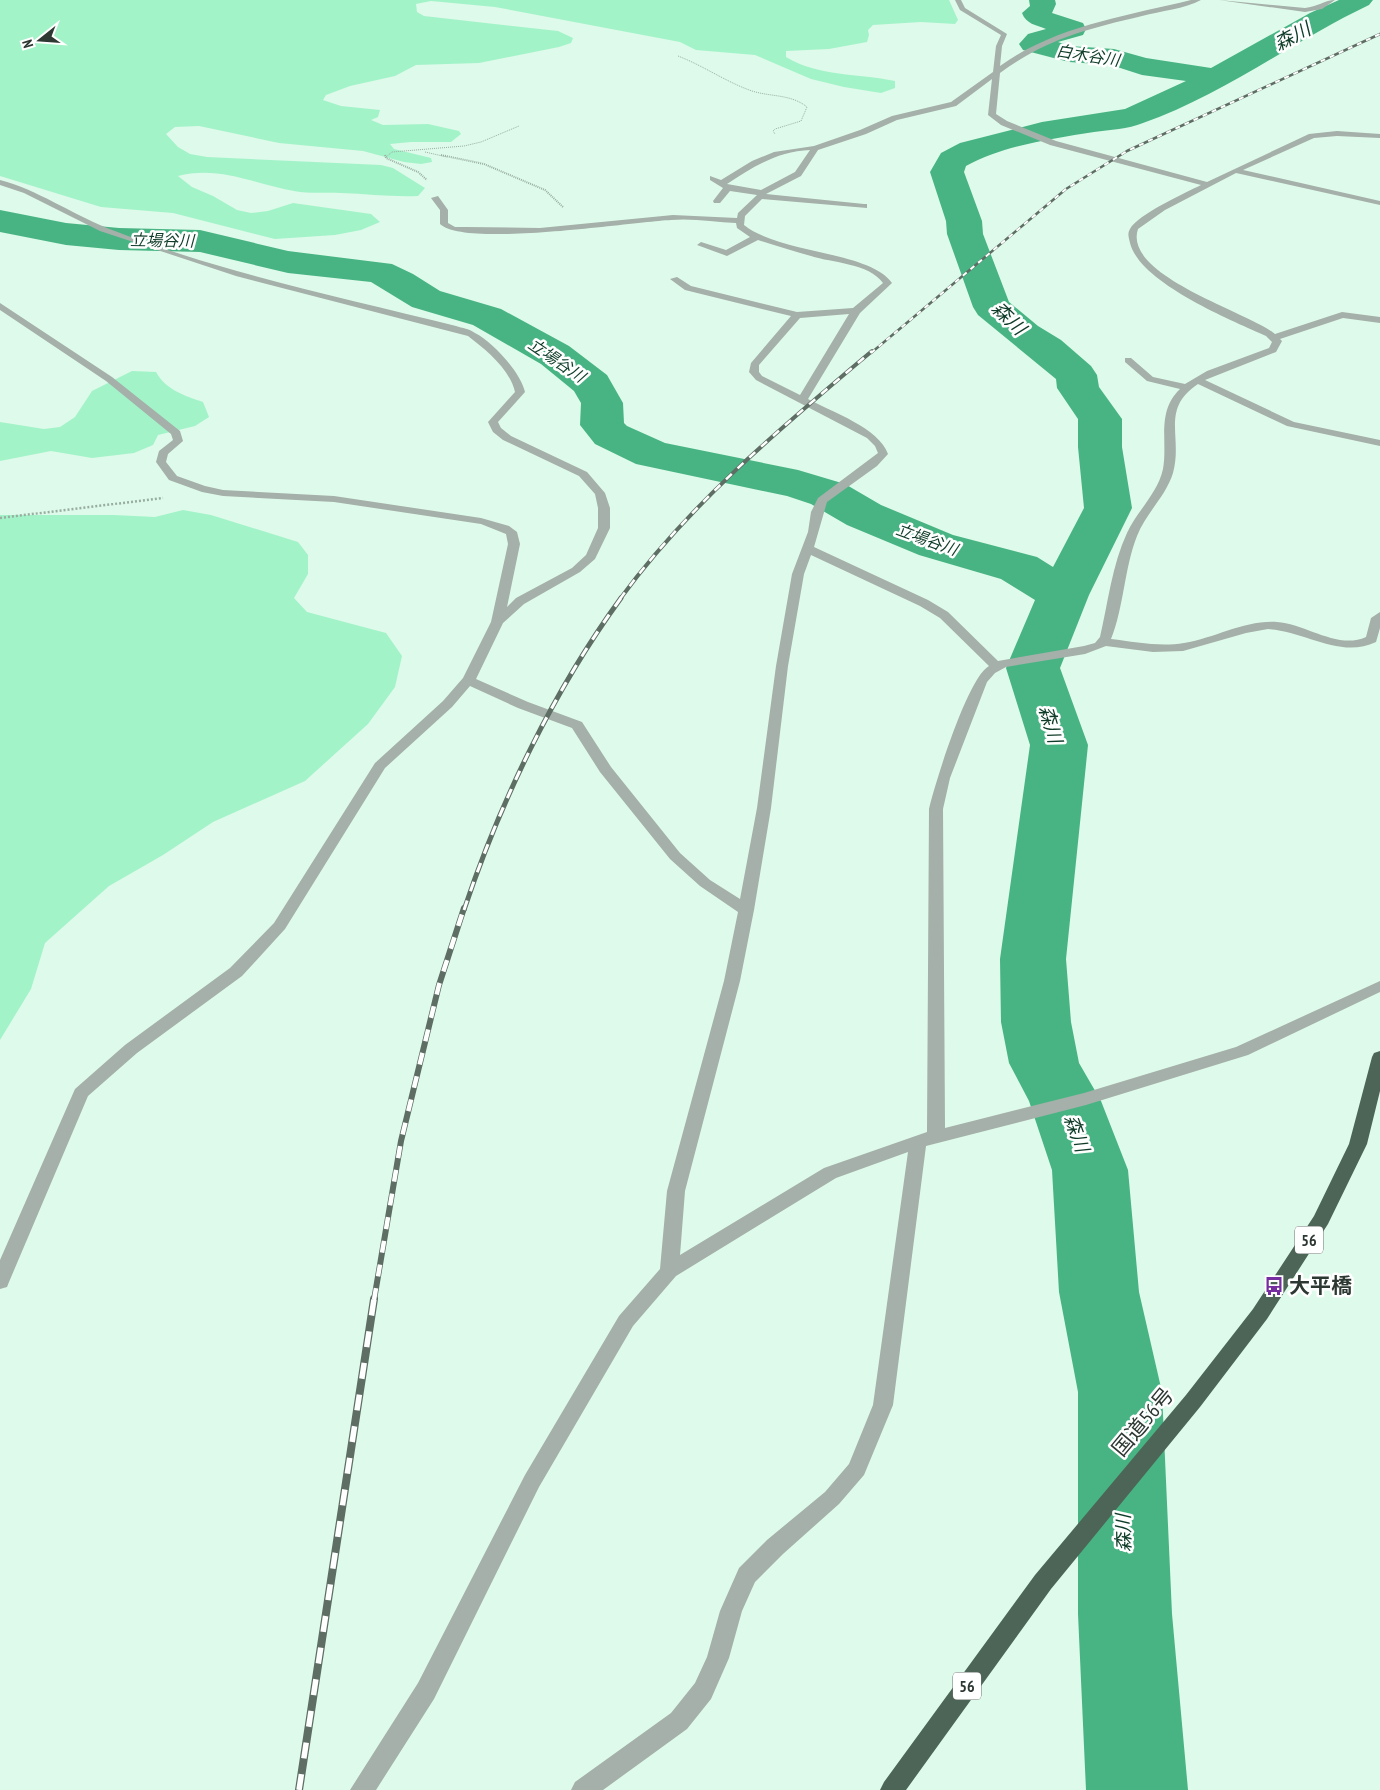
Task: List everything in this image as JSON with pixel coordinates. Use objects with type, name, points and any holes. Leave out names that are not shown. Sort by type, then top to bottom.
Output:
[{"type":"highway","name":"国道56号","points":[[892,1790],[1043,1582],[1193,1400],[1260,1314],[1322,1219],[1358,1144],[1380,1057]]},
{"type":"street","points":[[958,0],[962,9],[1004,34],[999,46],[992,115],[1040,138],[1066,147],[1210,184]]},
{"type":"street","points":[[717,201],[725,185],[774,152],[815,148],[863,132],[895,118],[953,104],[1023,54],[1053,38],[1124,17],[1198,0]]},
{"type":"street","points":[[1222,0],[1305,10],[1320,8],[1332,0]]},
{"type":"street","points":[[583,1790],[679,1721],[703,1691],[718,1658],[731,1611],[747,1576],[774,1547],[832,1498],[856,1468],[883,1405],[927,1139],[936,809],[943,778],[981,682],[990,670],[997,667],[1085,650],[1106,638],[1131,537],[1165,479],[1169,465],[1167,432],[1170,415],[1181,393],[1193,384],[1273,350],[1277,341],[1269,334],[1173,286],[1160,276],[1135,247],[1132,235],[1134,227],[1162,208],[1288,144],[1314,136],[1332,134],[1380,136]]},
{"type":"street","points":[[802,400],[856,311],[888,283],[882,275],[865,267],[815,255],[757,237],[745,231],[739,221],[741,215],[762,194],[798,174],[815,148]]},
{"type":"street","points":[[1237,171],[1380,203]]},
{"type":"street","points":[[712,178],[725,185],[762,194],[864,206]]},
{"type":"street","points":[[0,182],[27,191],[103,229],[239,274],[453,328],[482,341],[518,383],[520,392],[493,422],[497,430],[507,438],[583,474],[600,493],[604,508],[604,528],[591,558],[576,570],[520,601],[497,622]]},
{"type":"street","points":[[435,198],[444,210],[444,224],[453,229],[540,231],[672,217],[739,221]]},
{"type":"street","points":[[583,239],[597,226]]},
{"type":"street","points":[[700,245],[727,253],[757,237]]},
{"type":"street","points":[[674,279],[688,288],[797,315],[856,311]]},
{"type":"street","points":[[0,306],[109,379],[176,433],[178,440],[162,453],[161,462],[173,478],[202,489],[223,493],[344,500],[502,525],[512,534],[516,545],[506,573],[497,622],[469,681],[442,709],[393,751],[380,766],[280,926],[236,972],[131,1049],[80,1093],[66,1121],[0,1282]]},
{"type":"street","points":[[669,1270],[676,1191],[732,981],[746,910],[764,808],[782,666],[798,574],[814,532],[817,512],[822,500],[873,464],[883,454],[880,445],[871,436],[759,378],[754,372],[754,365],[797,315]]},
{"type":"street","points":[[1274,338],[1342,315],[1380,320]]},
{"type":"street","points":[[1128,360],[1150,378],[1193,384],[1291,424],[1380,444]]},
{"type":"street","points":[[808,549],[924,603],[944,615],[997,667]]},
{"type":"street","points":[[1102,642],[1170,648],[1184,647],[1257,627],[1278,626],[1327,640],[1360,643],[1372,639],[1375,621],[1380,616]]},
{"type":"street","points":[[469,681],[523,705],[577,725],[606,769],[675,856],[704,883],[746,910]]},
{"type":"street","points":[[362,1790],[426,1691],[532,1481],[626,1321],[669,1270],[830,1173],[927,1139],[1086,1099],[1242,1051],[1380,986]]},
{"type":"path","points":[[678,56],[702,65],[720,77],[753,91],[797,99],[806,104],[807,107],[801,121],[773,131],[777,139],[773,149],[774,152]]},
{"type":"path","points":[[435,198],[425,176],[386,158],[385,155],[392,152],[420,151],[481,142],[519,126]]},
{"type":"path","points":[[420,151],[484,164],[545,190],[565,207],[592,218],[597,222],[597,226]]},
{"type":"path","points":[[0,518],[175,496],[202,489]]},
{"type":"green space","points":[[0,0],[949,0],[958,20],[955,24],[921,22],[873,25],[868,30],[867,42],[829,49],[786,51],[786,57],[812,68],[839,74],[895,81],[895,88],[881,93],[811,79],[755,55],[696,50],[680,42],[495,7],[431,1],[416,4],[417,12],[424,16],[558,31],[573,38],[571,43],[559,47],[479,63],[416,65],[395,76],[350,86],[326,95],[323,100],[341,106],[380,110],[378,117],[371,120],[383,125],[428,124],[459,131],[461,134],[451,142],[390,144],[394,149],[431,158],[432,162],[421,164],[404,162],[363,151],[279,143],[199,126],[175,127],[166,134],[178,147],[190,154],[207,157],[381,165],[393,168],[425,188],[418,196],[306,192],[279,188],[222,174],[193,173],[178,176],[192,187],[213,196],[237,210],[251,213],[268,211],[293,203],[371,214],[380,222],[361,230],[335,235],[275,239],[173,213],[101,207],[0,176]]},
{"type":"green space","points":[[132,371],[156,372],[171,388],[183,395],[203,402],[209,417],[195,426],[158,435],[153,445],[134,453],[92,458],[51,451],[0,461],[0,422],[44,429],[60,427],[75,417],[92,391]]},
{"type":"green space","points":[[183,510],[211,515],[298,542],[308,555],[308,574],[294,598],[307,612],[386,633],[402,656],[395,687],[368,724],[305,781],[213,822],[163,855],[109,886],[45,943],[31,989],[0,1040],[0,515],[155,517]]},
{"type":"waterway","name":"白木谷川","points":[[1042,0],[1041,10],[1035,13],[1036,16],[1073,29],[1038,40],[1033,44],[1069,54],[1114,57],[1142,66],[1214,77]]},
{"type":"waterway","name":"森川","points":[[1063,595],[1108,508],[1100,447],[1100,419],[1078,388],[1076,375],[1047,349],[1024,334],[992,307],[965,234],[964,221],[947,172],[952,160],[971,150],[1042,131],[1132,117],[1186,93],[1294,35],[1319,19],[1360,0]]},
{"type":"waterway","name":"立場谷川","points":[[0,221],[66,234],[119,239],[200,241],[288,262],[379,272],[400,282],[426,299],[487,317],[555,355],[592,384],[602,403],[602,425],[611,435],[652,454],[798,484],[828,494],[864,515],[936,545],[1019,568],[1063,595]]},
{"type":"waterway","name":"森川","points":[[1063,595],[1033,668],[1059,745],[1033,959],[1036,1022],[1044,1063],[1065,1101],[1090,1170],[1099,1292],[1120,1392],[1125,1614],[1137,1790]]},
{"type":"railway","points":[[871,353],[1066,189],[1127,151],[1380,34]]},
{"type":"railway","points":[[620,599],[676,531],[738,468],[872,351]]},
{"type":"railway","points":[[464,910],[494,829],[531,748],[573,670],[621,598]]},
{"type":"railway","points":[[374,1300],[401,1141],[439,985],[464,908]]},
{"type":"railway","points":[[299,1790],[374,1299]]},
{"type":"place","name":"大平橋","points":[[1274,1286]]}]
